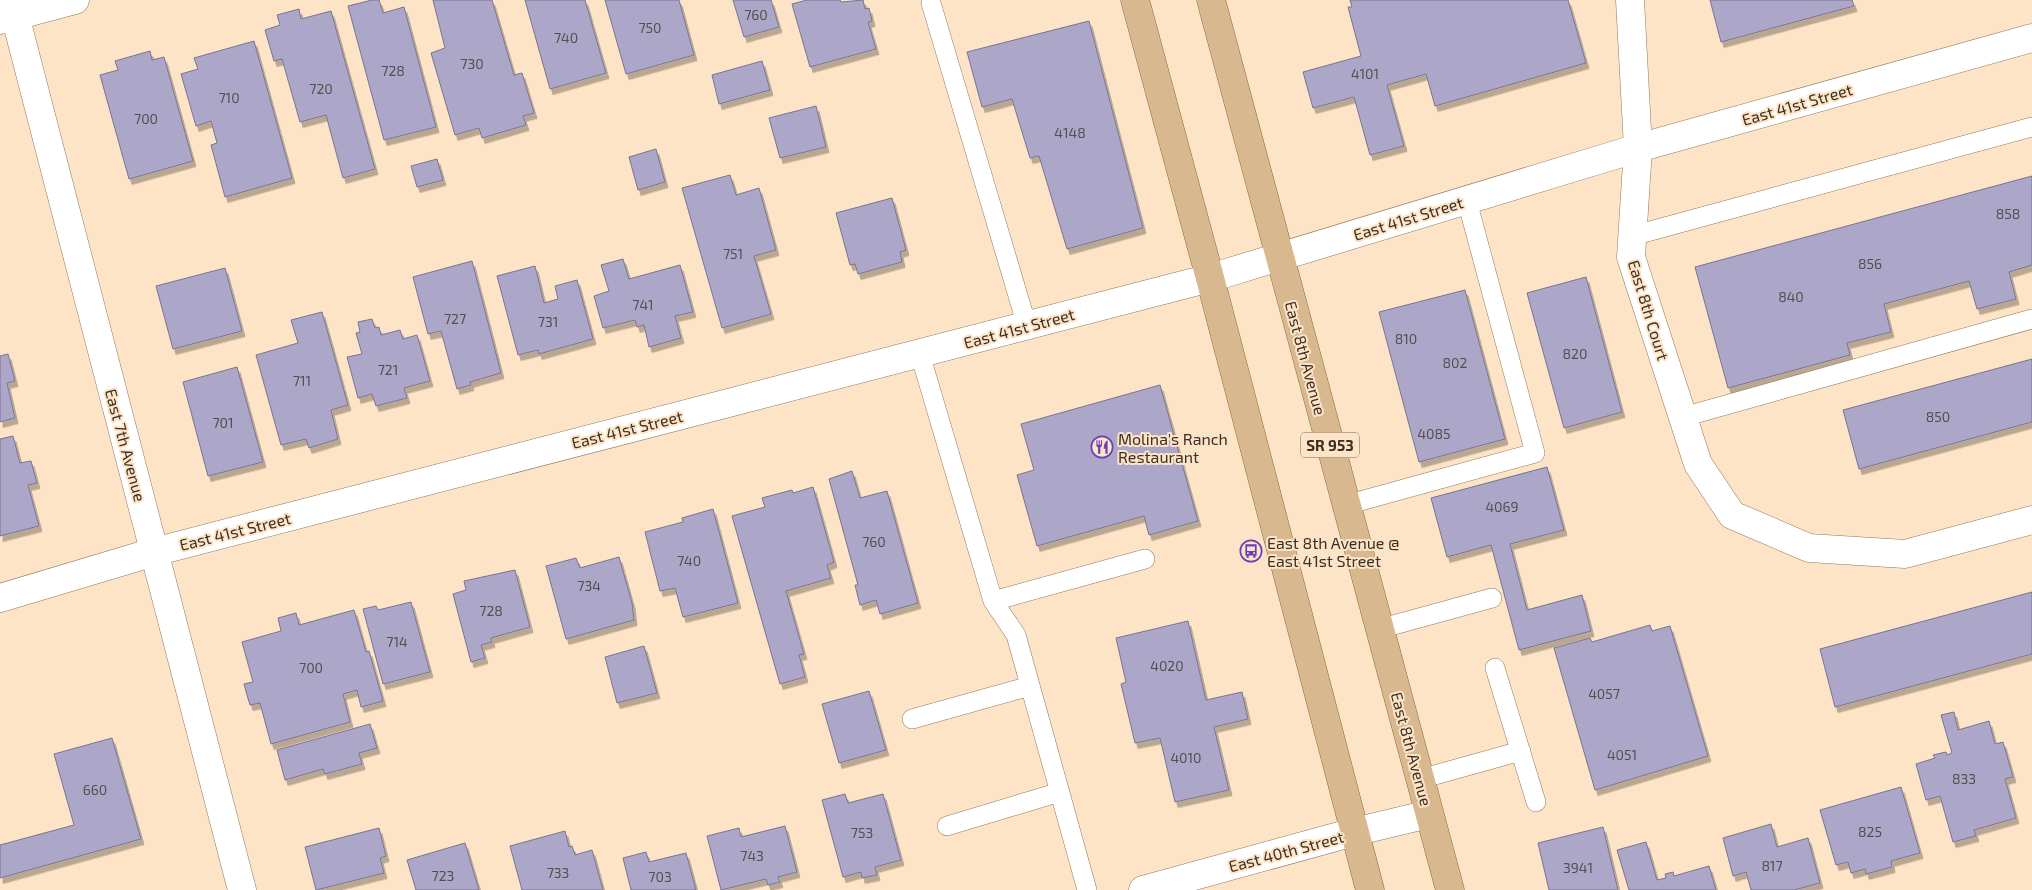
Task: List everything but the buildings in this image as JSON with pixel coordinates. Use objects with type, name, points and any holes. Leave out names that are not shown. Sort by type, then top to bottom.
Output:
[{"type":"main road","points":[[1134,0],[1210,278],[1370,890]]},
{"type":"main road","name":"East 8th Avenue","points":[[1211,0],[1450,890]]},
{"type":"street","points":[[9,12],[74,0]]},
{"type":"street","name":"East 8th Court","points":[[1630,0],[1638,148],[1631,257],[1698,464],[1732,516],[1809,548],[1905,554],[2032,520]]},
{"type":"street","name":"East 7th Avenue","points":[[9,12],[154,552],[242,890]]},
{"type":"street","name":"East 41st Street","points":[[0,598],[154,552],[1210,278],[1638,148],[2032,38]]},
{"type":"street","name":"East 40th Street","points":[[1143,890],[1354,832],[1429,814]]},
{"type":"lane","points":[[931,3],[1027,326]]},
{"type":"lane","points":[[1632,236],[2032,127]]},
{"type":"lane","points":[[1346,505],[1536,453],[1467,200]]},
{"type":"lane","points":[[1682,417],[2032,319]]},
{"type":"lane","points":[[920,354],[992,601],[1016,635],[1087,890]]},
{"type":"lane","points":[[992,601],[1146,559]]},
{"type":"lane","points":[[1379,628],[1492,598]]},
{"type":"lane","points":[[1495,668],[1536,802]]},
{"type":"lane","points":[[912,719],[1030,686]]},
{"type":"lane","points":[[1420,779],[1521,751]]},
{"type":"lane","points":[[947,826],[1060,792]]},
{"type":"place","name":"Molina's Ranch Restaurant","points":[[1102,447]]},
{"type":"place","name":"East 8th Avenue @ East 41st Street","points":[[1251,551]]}]
